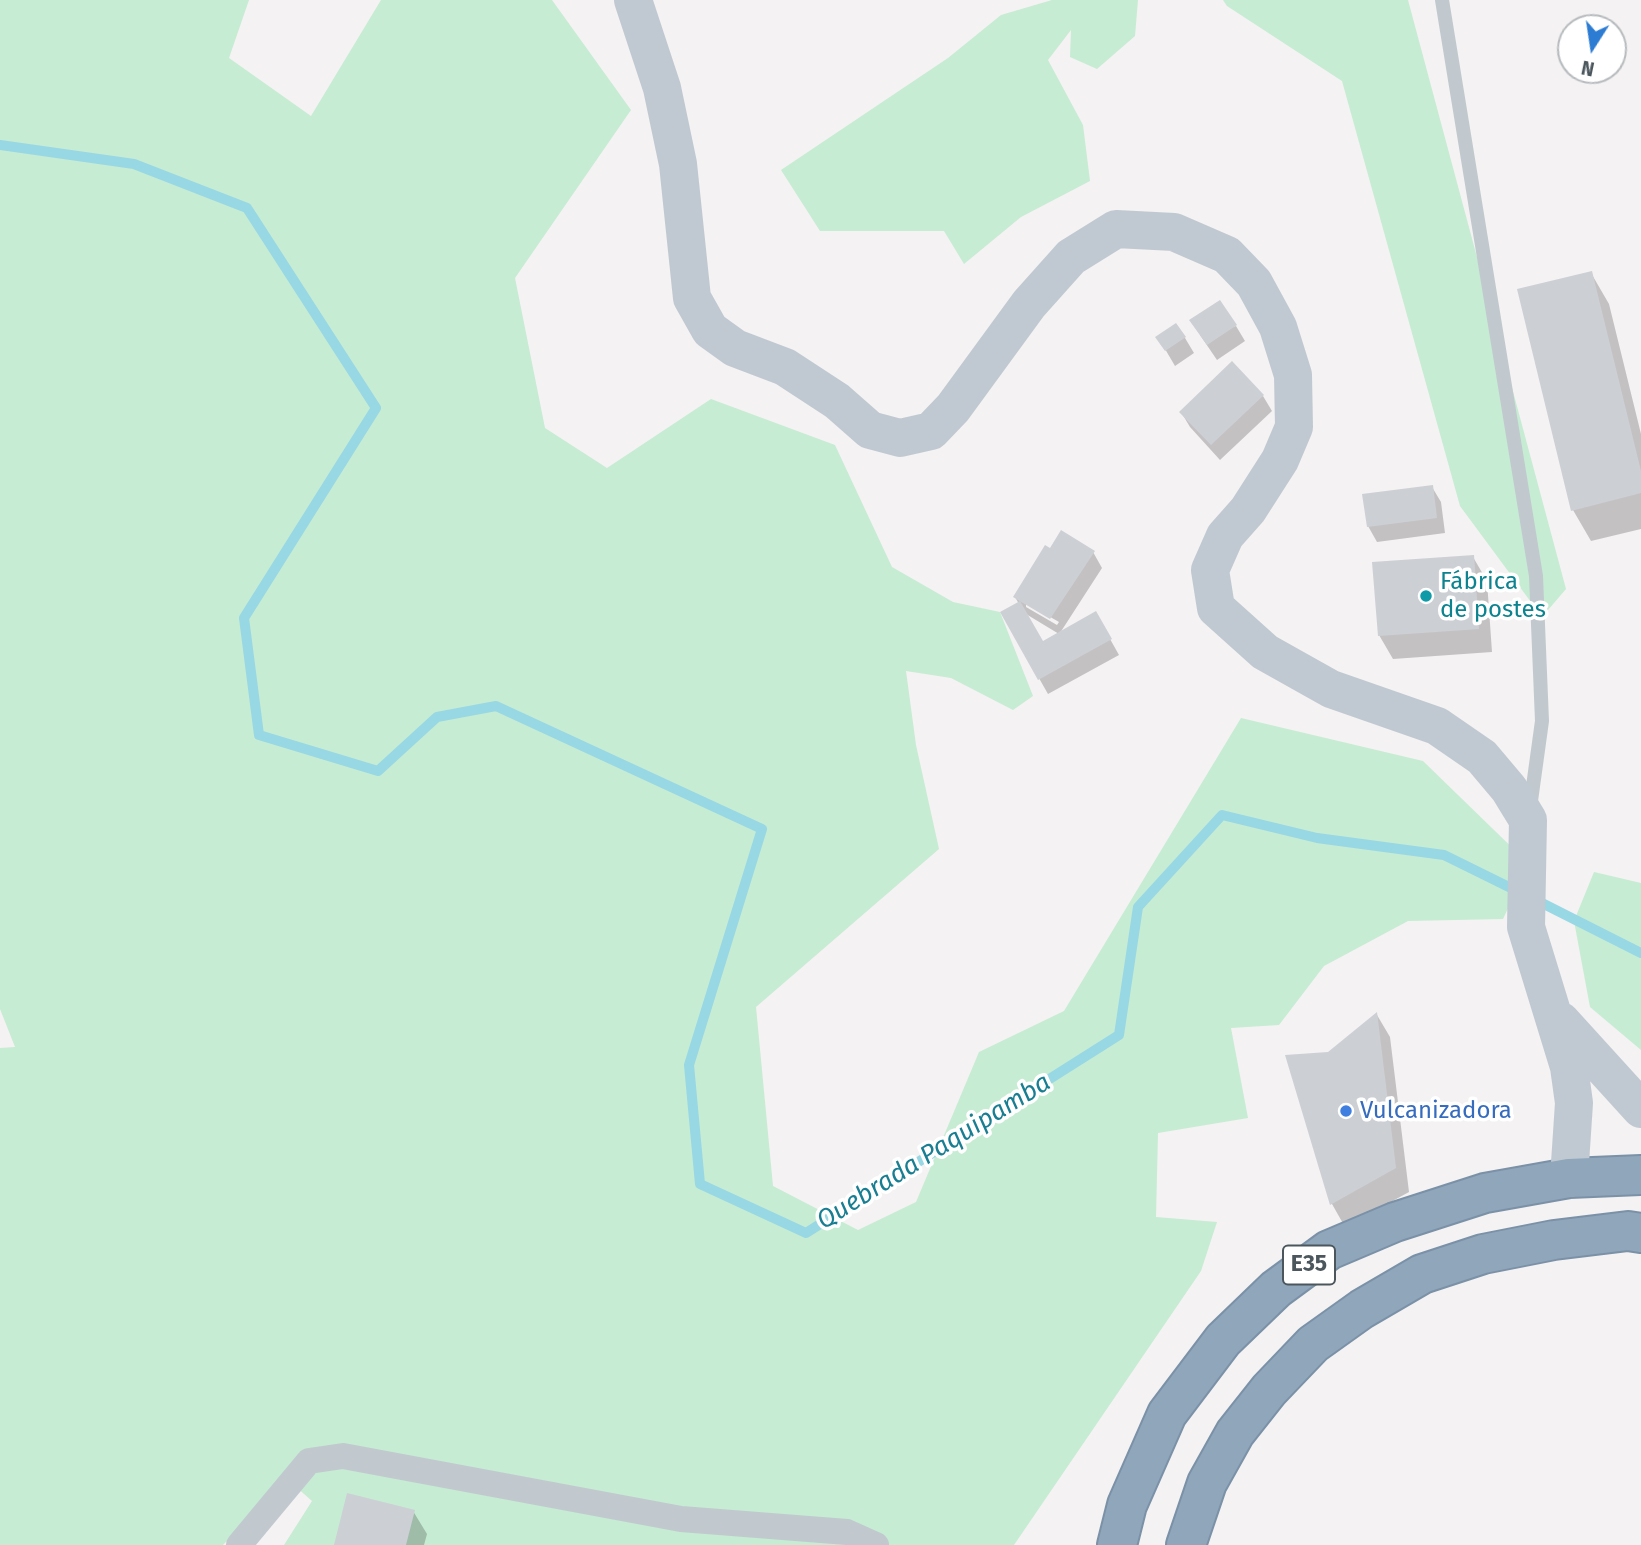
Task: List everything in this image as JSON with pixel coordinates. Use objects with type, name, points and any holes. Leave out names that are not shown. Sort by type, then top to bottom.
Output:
[{"type":"highway","name":"E35","points":[[1117,1545],[1127,1505],[1167,1414],[1223,1340],[1276,1289],[1329,1250],[1395,1222],[1485,1193],[1569,1178],[1641,1175]]},
{"type":"highway","name":"E35","points":[[1186,1545],[1208,1483],[1235,1433],[1269,1390],[1313,1344],[1362,1308],[1422,1275],[1483,1254],[1554,1240],[1628,1231],[1641,1233]]},
{"type":"street","points":[[633,0],[662,88],[678,164],[692,298],[710,330],[735,348],[786,368],[836,401],[870,430],[900,438],[931,430],[953,408],[1029,304],[1071,257],[1116,229],[1174,232],[1227,255],[1254,283],[1278,327],[1293,375],[1294,427],[1280,460],[1248,510],[1225,536],[1210,570],[1216,608],[1265,652],[1331,689],[1437,726],[1482,757],[1509,789],[1529,832],[1526,927],[1569,1066],[1574,1104],[1569,1178]]},
{"type":"street","points":[[1555,1014],[1641,1109]]},
{"type":"street","points":[[240,1545],[309,1461],[343,1456],[681,1519],[847,1532],[876,1545]]},
{"type":"lane","points":[[1443,0],[1536,576],[1542,721],[1529,832]]},
{"type":"green space","points":[[0,0],[249,0],[229,58],[311,116],[381,0],[552,0],[631,110],[515,278],[545,428],[607,468],[711,399],[835,445],[892,567],[953,602],[1000,612],[1033,696],[1013,710],[951,678],[906,671],[916,745],[939,849],[756,1007],[773,1186],[858,1230],[916,1202],[979,1052],[1064,1011],[1241,718],[1423,761],[1529,864],[1503,919],[1408,921],[1324,966],[1279,1025],[1231,1028],[1248,1118],[1158,1133],[1156,1217],[1217,1222],[1201,1271],[1014,1545],[284,1545],[312,1501],[286,1478],[223,1545],[0,1545],[0,1048],[15,1047],[0,1009]]},
{"type":"green space","points":[[1052,0],[1138,0],[1135,36],[1097,69],[1070,57],[1071,30],[1048,60],[1083,125],[1090,181],[1021,217],[964,264],[944,231],[820,231],[781,170],[948,58],[1001,15]]},
{"type":"green space","points":[[1223,0],[1408,0],[1566,589],[1542,617],[1460,506],[1342,81],[1227,6]]},
{"type":"green space","points":[[1594,872],[1641,883],[1641,1050],[1590,1007],[1574,921]]},
{"type":"building","points":[[1592,271],[1641,471],[1641,493],[1571,511],[1517,289]]},
{"type":"building","points":[[1220,300],[1237,325],[1207,345],[1189,320]]},
{"type":"building","points":[[1176,323],[1186,337],[1165,351],[1155,337]]},
{"type":"building","points":[[1232,361],[1264,395],[1211,445],[1179,412]]},
{"type":"building","points":[[1433,485],[1437,518],[1367,527],[1362,494]]},
{"type":"building","points":[[1061,530],[1095,551],[1050,619],[1013,597],[1045,545],[1050,548]]},
{"type":"building","name":"Fábrica de postes","points":[[1474,555],[1479,629],[1378,636],[1372,562]]},
{"type":"building","points":[[1020,601],[1043,641],[1096,611],[1112,639],[1038,680],[1000,612]]},
{"type":"building","name":"Vulcanizadora","points":[[1377,1012],[1396,1168],[1330,1205],[1285,1055],[1328,1052]]},
{"type":"building","points":[[347,1493],[415,1510],[406,1545],[334,1545]]},
{"type":"waterway","name":"Quebrada Paquipamba","points":[[0,145],[134,164],[247,208],[376,408],[244,618],[259,735],[378,771],[437,717],[496,706],[762,829],[689,1065],[700,1184],[806,1233],[1119,1035],[1138,907],[1222,815],[1317,838],[1444,855],[1517,891]]},
{"type":"waterway","name":"Quebrada Paquipamba","points":[[1534,899],[1641,953]]},
{"type":"place","name":"Fábrica de postes","points":[[1426,596]]},
{"type":"place","name":"Vulcanizadora","points":[[1346,1111]]}]
